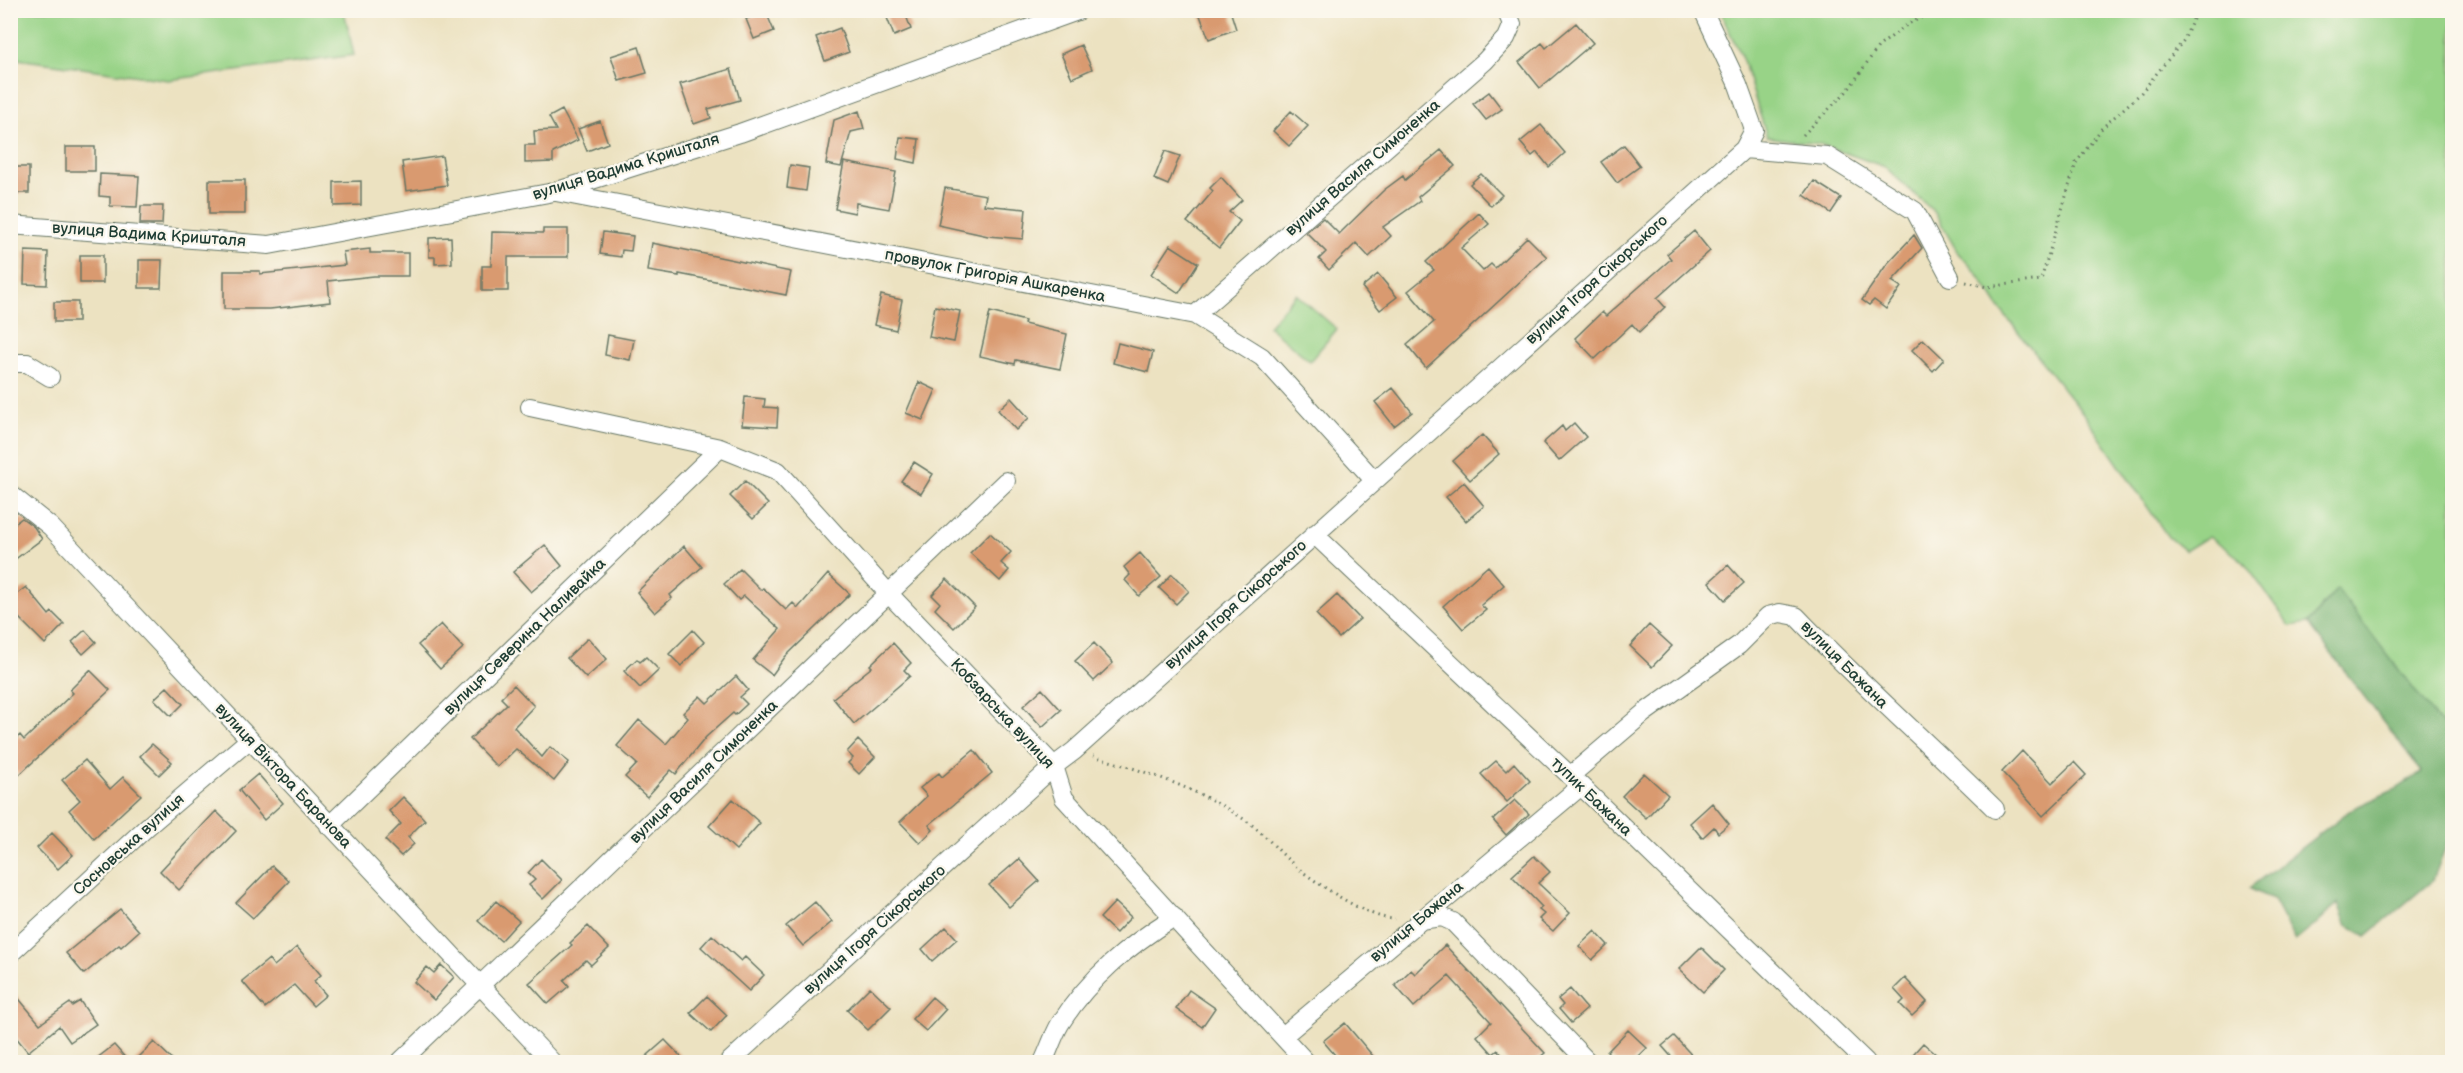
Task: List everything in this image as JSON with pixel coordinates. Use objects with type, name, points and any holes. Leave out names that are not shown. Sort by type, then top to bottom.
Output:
[{"type":"street","name":"вулиця Вадима Кришталя","points":[[10,225],[269,245],[554,192],[740,133],[1080,10]]},
{"type":"street","name":"вулиця Василя Симоненка","points":[[1195,315],[1485,61],[1506,38],[1512,24],[1506,10]]},
{"type":"street","points":[[1703,10],[1738,85],[1754,130],[1744,149],[1827,156],[1916,211],[1950,278]]},
{"type":"street","name":"вулиця Ігоря Сікорського","points":[[729,1062],[1054,766],[1074,751],[1744,149]]},
{"type":"street","name":"провулок Григорія Ашкаренка","points":[[554,192],[1195,315],[1262,357],[1374,480]]},
{"type":"street","points":[[10,363],[27,363],[50,377]]},
{"type":"street","name":"Кобзарська вулиця","points":[[530,407],[720,448],[778,471],[889,594],[1054,766],[1064,798],[1306,1062]]},
{"type":"street","name":"вулиця Северина Наливайка","points":[[329,826],[720,448]]},
{"type":"street","name":"вулиця Василя Симоненка","points":[[400,1062],[481,987],[1006,481]]},
{"type":"street","name":"вулиця Віктора Баранова","points":[[10,494],[51,527],[552,1062]]},
{"type":"street","name":"тупик Бажана","points":[[1314,534],[1575,781],[1866,1062]]},
{"type":"street","name":"вулиця Бажана","points":[[1283,1036],[1420,920],[1575,781],[1644,713],[1739,645],[1768,616],[1788,613],[1796,616],[1862,684],[1934,748],[1995,808]]},
{"type":"street","name":"Сосновська вулиця","points":[[10,954],[147,827],[249,740]]},
{"type":"street","points":[[1043,1062],[1059,1026],[1093,979],[1138,940],[1174,917]]},
{"type":"street","points":[[1420,920],[1442,917],[1453,922],[1587,1062]]},
{"type":"path","points":[[1788,153],[1806,131],[1848,90],[1878,47],[1908,24],[1938,10]]},
{"type":"path","points":[[1950,278],[1987,287],[2041,280],[2076,163],[2102,128],[2140,94],[2184,40],[2197,10]]},
{"type":"path","points":[[1074,751],[1140,770],[1204,797],[1252,825],[1299,868],[1354,906],[1389,919],[1420,920]]},
{"type":"green space","points":[[11,10],[344,11],[354,55],[168,80],[11,58]]},
{"type":"green space","points":[[1720,11],[2452,11],[2452,733],[2328,599],[2308,623],[2290,626],[2243,561],[2209,536],[2185,551],[2168,537],[2086,417],[2000,309],[1977,273],[1958,253],[1935,213],[1885,167],[1820,144],[1767,137],[1744,63]]},
{"type":"green space","points":[[1296,294],[1337,329],[1310,361],[1268,326]]},
{"type":"green space","points":[[2337,589],[2435,717],[2452,733],[2452,843],[2447,843],[2433,880],[2366,936],[2346,924],[2338,903],[2295,941],[2273,900],[2249,888],[2352,809],[2398,788],[2422,772],[2308,623]]},
{"type":"building","points":[[884,10],[904,10],[911,29],[894,36]]},
{"type":"building","points":[[1198,10],[1230,10],[1236,29],[1209,39]]},
{"type":"building","points":[[766,12],[774,31],[754,39],[746,19]]},
{"type":"building","points":[[1576,23],[1593,43],[1540,88],[1519,62],[1542,43],[1546,48]]},
{"type":"building","points":[[840,28],[849,52],[825,61],[816,37]]},
{"type":"building","points":[[1081,45],[1092,69],[1072,78],[1061,54]]},
{"type":"building","points":[[639,47],[647,73],[619,81],[611,56]]},
{"type":"building","points":[[731,69],[740,100],[708,109],[711,118],[694,124],[680,84]]},
{"type":"building","points":[[1489,92],[1502,109],[1486,120],[1473,104]]},
{"type":"building","points":[[562,110],[578,140],[553,153],[553,162],[525,163],[525,145],[535,145],[534,131],[556,130],[549,117]]},
{"type":"building","points":[[859,111],[864,129],[851,132],[841,167],[826,164],[834,120]]},
{"type":"building","points":[[1291,111],[1308,126],[1289,146],[1273,131]]},
{"type":"building","points":[[600,121],[608,143],[587,151],[578,129]]},
{"type":"building","points":[[1541,125],[1565,153],[1549,167],[1537,152],[1532,156],[1520,142]]},
{"type":"building","points":[[900,137],[919,139],[916,163],[897,159]]},
{"type":"building","points":[[1624,145],[1640,166],[1617,183],[1601,162]]},
{"type":"building","points":[[66,147],[95,147],[95,171],[66,171]]},
{"type":"building","points":[[1441,150],[1455,166],[1418,197],[1420,201],[1383,227],[1391,236],[1369,257],[1356,243],[1329,270],[1319,259],[1326,252],[1306,232],[1323,218],[1339,234],[1384,190],[1403,176],[1405,180]]},
{"type":"building","points":[[1165,151],[1180,156],[1168,185],[1154,179]]},
{"type":"building","points":[[442,156],[447,185],[406,191],[402,162]]},
{"type":"building","points":[[844,162],[896,172],[889,209],[856,203],[855,213],[835,209]]},
{"type":"building","points":[[790,165],[809,168],[806,191],[787,188]]},
{"type":"building","points":[[10,167],[29,167],[29,193],[10,193]]},
{"type":"building","points":[[100,174],[139,176],[137,207],[110,206],[110,197],[99,196]]},
{"type":"building","points":[[1481,174],[1502,195],[1491,206],[1470,184]]},
{"type":"building","points":[[1221,177],[1242,200],[1229,212],[1240,221],[1219,248],[1187,222],[1213,191],[1210,188]]},
{"type":"building","points":[[209,180],[245,180],[245,214],[209,214]]},
{"type":"building","points":[[361,181],[361,205],[334,206],[334,182]]},
{"type":"building","points":[[1814,181],[1841,198],[1831,213],[1804,195]]},
{"type":"building","points":[[945,188],[986,195],[984,205],[1026,209],[1023,239],[988,236],[938,225]]},
{"type":"building","points":[[141,206],[163,206],[162,224],[140,224]]},
{"type":"building","points":[[1479,213],[1489,224],[1461,248],[1483,271],[1491,264],[1495,268],[1527,237],[1547,257],[1426,368],[1407,345],[1434,322],[1408,291],[1434,270],[1426,262]]},
{"type":"building","points":[[543,229],[568,229],[568,257],[508,257],[508,291],[482,291],[482,266],[491,266],[492,232],[543,233]]},
{"type":"building","points":[[1694,231],[1710,251],[1657,298],[1665,307],[1639,332],[1632,324],[1595,359],[1575,338],[1602,312],[1606,316],[1671,259],[1667,254]]},
{"type":"building","points":[[603,232],[633,236],[631,251],[622,250],[621,257],[600,254]]},
{"type":"building","points":[[1914,235],[1922,248],[1892,281],[1901,287],[1886,309],[1874,300],[1869,305],[1862,300],[1887,264]]},
{"type":"building","points":[[451,237],[452,263],[435,264],[435,257],[429,257],[429,238]]},
{"type":"building","points":[[652,243],[791,272],[786,295],[679,274],[679,276],[648,271]]},
{"type":"building","points":[[1170,245],[1198,263],[1179,293],[1151,274]]},
{"type":"building","points":[[370,249],[370,253],[408,253],[408,276],[374,276],[328,281],[330,302],[270,309],[224,309],[224,271],[260,271],[260,274],[345,265],[343,252]]},
{"type":"building","points":[[25,251],[48,252],[47,285],[24,284]]},
{"type":"building","points":[[80,255],[103,255],[103,283],[80,283]]},
{"type":"building","points":[[139,260],[162,260],[161,288],[139,288]]},
{"type":"building","points":[[1378,274],[1397,297],[1380,310],[1362,287]]},
{"type":"building","points":[[881,295],[902,300],[896,330],[874,325]]},
{"type":"building","points":[[54,302],[78,302],[78,322],[54,322]]},
{"type":"building","points":[[935,306],[960,311],[954,342],[929,337]]},
{"type":"building","points":[[990,312],[1025,321],[1024,324],[1067,334],[1060,369],[1016,360],[1015,364],[980,356]]},
{"type":"building","points":[[608,335],[634,340],[630,360],[605,355]]},
{"type":"building","points":[[1923,339],[1944,359],[1933,371],[1912,350]]},
{"type":"building","points":[[1118,343],[1153,352],[1148,372],[1113,363]]},
{"type":"building","points":[[919,382],[936,390],[923,420],[906,413]]},
{"type":"building","points":[[1393,388],[1412,412],[1394,426],[1375,402]]},
{"type":"building","points":[[745,397],[765,399],[764,407],[778,408],[777,427],[742,425]]},
{"type":"building","points":[[1011,398],[1029,418],[1016,430],[998,410]]},
{"type":"building","points":[[1574,423],[1586,437],[1559,461],[1543,443],[1562,426],[1565,431]]},
{"type":"building","points":[[1482,435],[1499,454],[1470,480],[1453,461]]},
{"type":"building","points":[[914,462],[933,474],[921,494],[901,481]]},
{"type":"building","points":[[745,481],[768,504],[753,519],[730,496]]},
{"type":"building","points":[[1464,482],[1484,506],[1466,521],[1446,497]]},
{"type":"building","points":[[22,518],[34,527],[42,539],[10,563],[10,527]]},
{"type":"building","points":[[990,533],[1011,552],[1001,563],[1009,570],[1000,581],[970,553]]},
{"type":"building","points":[[545,545],[562,566],[531,592],[513,572]]},
{"type":"building","points":[[684,546],[702,567],[670,595],[672,598],[655,613],[637,592]]},
{"type":"building","points":[[1140,553],[1161,577],[1139,596],[1125,580],[1130,575],[1124,567]]},
{"type":"building","points":[[1728,565],[1744,583],[1725,600],[1709,582]]},
{"type":"building","points":[[1488,566],[1504,585],[1481,605],[1486,610],[1463,629],[1443,606]]},
{"type":"building","points":[[740,569],[786,610],[793,603],[798,608],[828,574],[850,594],[785,657],[772,675],[753,660],[780,629],[744,596],[739,600],[724,584]]},
{"type":"building","points":[[1172,574],[1189,591],[1176,604],[1159,588]]},
{"type":"building","points":[[947,579],[975,607],[954,628],[935,609],[940,603],[932,595]]},
{"type":"building","points":[[26,587],[49,615],[52,612],[64,624],[45,644],[19,618],[10,625],[10,599]]},
{"type":"building","points":[[1337,595],[1360,619],[1339,638],[1316,614]]},
{"type":"building","points":[[441,624],[463,648],[440,669],[418,645]]},
{"type":"building","points":[[1649,625],[1672,646],[1652,667],[1630,646]]},
{"type":"building","points":[[85,630],[96,642],[83,654],[72,642]]},
{"type":"building","points":[[693,630],[704,642],[681,666],[669,654]]},
{"type":"building","points":[[588,638],[607,659],[586,678],[567,658]]},
{"type":"building","points":[[893,643],[911,663],[904,670],[910,676],[854,724],[833,698],[872,667],[870,665]]},
{"type":"building","points":[[1094,643],[1113,663],[1094,681],[1075,661]]},
{"type":"building","points":[[646,657],[659,670],[640,688],[624,671],[637,659],[640,662]]},
{"type":"building","points":[[90,670],[110,690],[19,775],[10,765],[10,744],[20,735],[24,740],[73,693],[70,690]]},
{"type":"building","points":[[736,676],[748,690],[740,697],[747,704],[706,737],[676,774],[671,770],[647,797],[625,777],[637,764],[617,746],[639,720],[666,744],[688,718],[683,713],[700,696],[707,703]]},
{"type":"building","points":[[514,685],[534,706],[514,727],[542,757],[550,747],[569,762],[554,781],[516,749],[497,767],[470,739],[507,704],[501,698]]},
{"type":"building","points":[[167,687],[183,704],[171,716],[154,699]]},
{"type":"building","points":[[1042,689],[1061,710],[1042,727],[1023,706]]},
{"type":"building","points":[[858,740],[875,757],[859,774],[848,763],[853,758],[847,752]]},
{"type":"building","points":[[152,744],[172,762],[159,775],[140,756]]},
{"type":"building","points":[[974,750],[992,773],[929,825],[933,830],[920,843],[900,822],[927,796],[920,788],[939,773],[942,777]]},
{"type":"building","points":[[2022,751],[2052,783],[2074,762],[2086,775],[2043,816],[2002,772]]},
{"type":"building","points":[[85,760],[110,789],[123,777],[141,795],[94,839],[69,810],[80,800],[62,780]]},
{"type":"building","points":[[1496,761],[1506,771],[1514,763],[1530,781],[1507,802],[1481,774]]},
{"type":"building","points":[[1644,773],[1668,795],[1646,818],[1622,796]]},
{"type":"building","points":[[258,774],[283,803],[264,820],[239,790]]},
{"type":"building","points":[[403,797],[425,820],[408,837],[414,844],[401,856],[385,840],[401,824],[389,811]]},
{"type":"building","points":[[733,799],[760,823],[736,850],[709,826]]},
{"type":"building","points":[[1515,800],[1529,814],[1506,835],[1493,820]]},
{"type":"building","points":[[1712,803],[1729,824],[1718,833],[1714,827],[1702,838],[1690,823]]},
{"type":"building","points":[[216,811],[236,831],[179,890],[160,871]]},
{"type":"building","points":[[52,833],[73,855],[58,869],[37,848]]},
{"type":"building","points":[[1534,856],[1550,872],[1538,883],[1570,913],[1553,931],[1539,919],[1544,914],[1539,910],[1542,907],[1512,876]]},
{"type":"building","points":[[541,859],[562,880],[543,899],[529,885],[535,880],[528,873]]},
{"type":"building","points":[[1019,859],[1039,881],[1009,907],[989,885]]},
{"type":"building","points":[[272,866],[289,881],[253,918],[236,903]]},
{"type":"building","points":[[496,901],[519,921],[501,941],[478,921]]},
{"type":"building","points":[[815,902],[832,922],[803,946],[786,926]]},
{"type":"building","points":[[1115,902],[1131,917],[1116,933],[1100,918]]},
{"type":"building","points":[[120,909],[139,931],[84,974],[66,953]]},
{"type":"building","points":[[588,926],[609,948],[591,965],[586,960],[564,980],[569,986],[548,1004],[529,983],[572,945],[570,943]]},
{"type":"building","points":[[946,927],[957,939],[932,961],[922,949]]},
{"type":"building","points":[[1595,931],[1608,945],[1592,960],[1579,946]]},
{"type":"building","points":[[712,935],[741,961],[745,957],[764,975],[749,991],[701,947]]},
{"type":"building","points":[[1445,945],[1545,1053],[1534,1062],[1508,1062],[1498,1050],[1493,1054],[1477,1036],[1491,1022],[1449,976],[1414,1007],[1395,985],[1411,970],[1415,974]]},
{"type":"building","points":[[297,947],[321,975],[314,981],[326,995],[313,1006],[294,985],[265,1008],[242,981],[269,959],[274,966]]},
{"type":"building","points":[[1701,947],[1724,970],[1703,992],[1679,969]]},
{"type":"building","points":[[441,965],[454,977],[434,1000],[414,982],[427,967],[434,973]]},
{"type":"building","points":[[1905,978],[1927,1002],[1912,1016],[1900,1004],[1904,1000],[1894,989]]},
{"type":"building","points":[[870,987],[891,1007],[868,1030],[847,1010]]},
{"type":"building","points":[[10,988],[40,1024],[70,1003],[72,1006],[80,1001],[96,1024],[70,1042],[59,1026],[28,1052],[10,1030]]},
{"type":"building","points":[[1570,989],[1587,1009],[1571,1023],[1559,1009],[1563,1005],[1558,999]]},
{"type":"building","points":[[1189,990],[1215,1008],[1202,1027],[1176,1009]]},
{"type":"building","points":[[707,996],[727,1015],[711,1032],[690,1013]]},
{"type":"building","points":[[932,997],[946,1009],[926,1031],[912,1019]]},
{"type":"building","points":[[1345,1023],[1378,1062],[1341,1062],[1323,1041]]},
{"type":"building","points":[[1628,1030],[1647,1048],[1633,1062],[1617,1062],[1607,1052]]},
{"type":"building","points":[[1674,1036],[1698,1062],[1676,1062],[1662,1046]]},
{"type":"building","points":[[665,1040],[686,1062],[640,1062]]},
{"type":"building","points":[[154,1042],[175,1062],[134,1062]]},
{"type":"building","points":[[1923,1043],[1945,1062],[1906,1062]]},
{"type":"building","points":[[114,1045],[129,1062],[92,1062]]}]
